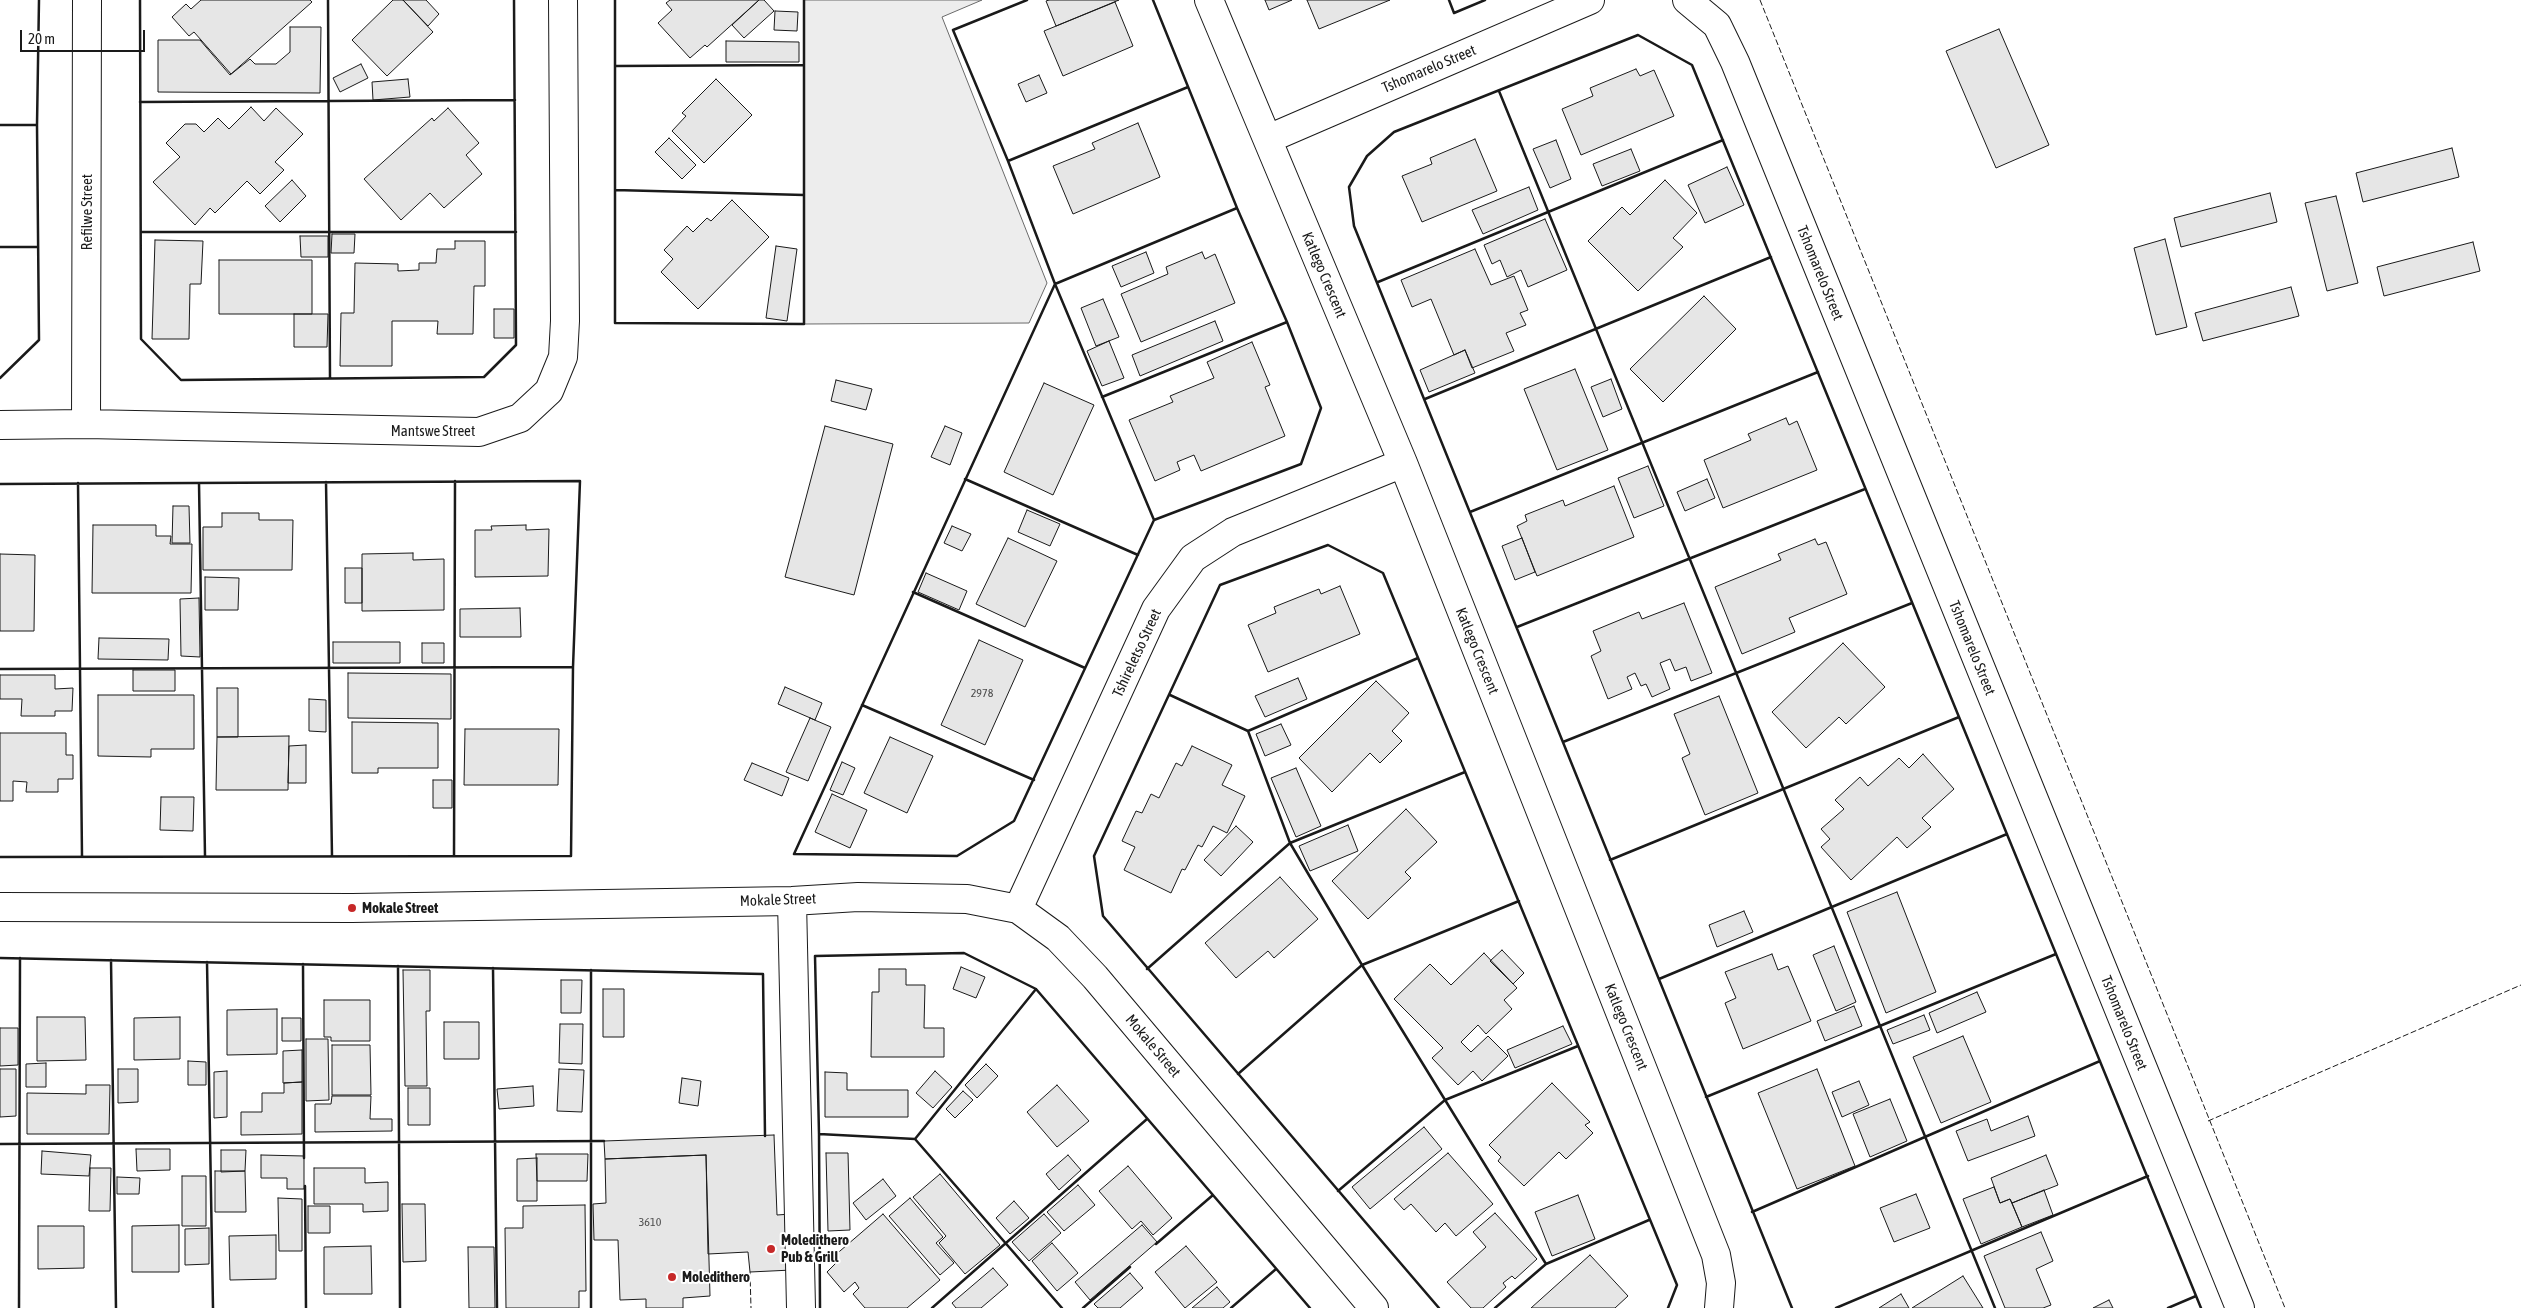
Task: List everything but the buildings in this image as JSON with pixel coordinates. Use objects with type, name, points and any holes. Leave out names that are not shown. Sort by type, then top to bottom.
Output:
[{"type":"street","name":"Refilwe Street","points":[[86,424],[87,0]]},
{"type":"street","name":"Mantswe Street","points":[[0,425],[86,424],[479,432],[520,418],[549,391],[563,357],[565,321],[563,0]]},
{"type":"street","name":"Katlego Crescent","points":[[1209,0],[1402,463],[1716,1255],[1721,1283],[1719,1308]]},
{"type":"street","name":"Tshomarelo Street","points":[[1268,139],[1590,0]]},
{"type":"street","name":"Tshomarelo Street","points":[[1687,0],[1717,25],[1735,62],[2240,1308]]},
{"type":"street","name":"Tshireletso Street","points":[[1018,909],[1156,609],[1192,558],[1233,532],[1402,463]]},
{"type":"street","name":"Mokale Street","points":[[0,907],[352,908],[792,901],[858,897],[967,899],[1018,909],[1058,938],[1095,977],[1374,1308]]},
{"type":"street","points":[[792,901],[801,1308]]},
{"type":"shaded area","points":[[804,0],[982,0],[942,17],[1047,283],[1029,323],[804,324]]},
{"type":"fence","points":[[1760,0],[2285,1308]]},
{"type":"fence","points":[[2208,1121],[2521,985]]},
{"type":"fence","points":[[750,1272],[751,1308]]},
{"type":"wall","points":[[0,378],[39,340],[37,125],[39,0]]},
{"type":"wall","points":[[140,0],[141,339],[181,380],[484,377],[516,345],[514,0]]},
{"type":"wall","points":[[328,0],[330,378]]},
{"type":"wall","points":[[615,0],[615,323],[804,324],[804,0]]},
{"type":"wall","points":[[1027,0],[953,30],[1008,161],[1055,284],[794,854],[957,856],[1014,821],[1154,520],[1301,464],[1321,408],[1287,322],[1237,208],[1153,0]]},
{"type":"wall","points":[[1449,0],[1454,13],[1485,0]]},
{"type":"wall","points":[[1792,1308],[1354,226],[1349,187],[1367,156],[1394,132],[1638,35],[1692,65],[2201,1308]]},
{"type":"wall","points":[[615,66],[804,65]]},
{"type":"wall","points":[[1008,161],[1188,87]]},
{"type":"wall","points":[[1499,91],[1995,1308]]},
{"type":"wall","points":[[140,102],[515,100]]},
{"type":"wall","points":[[0,125],[37,125]]},
{"type":"wall","points":[[1378,282],[1723,140]]},
{"type":"wall","points":[[615,190],[804,195]]},
{"type":"wall","points":[[1154,520],[1055,284],[1237,208]]},
{"type":"wall","points":[[141,232],[516,232]]},
{"type":"wall","points":[[0,247],[37,247]]},
{"type":"wall","points":[[1425,399],[1771,257]]},
{"type":"wall","points":[[1102,397],[1287,322]]},
{"type":"wall","points":[[1470,512],[1818,372]]},
{"type":"wall","points":[[965,479],[1138,555]]},
{"type":"wall","points":[[454,856],[455,481]]},
{"type":"wall","points":[[0,484],[580,481],[573,667],[571,856],[0,857]]},
{"type":"wall","points":[[326,482],[332,856]]},
{"type":"wall","points":[[78,483],[82,856]]},
{"type":"wall","points":[[199,483],[205,856]]},
{"type":"wall","points":[[1517,627],[1865,489]]},
{"type":"wall","points":[[1439,1308],[1103,916],[1094,856],[1220,585],[1328,545],[1383,573],[1677,1285],[1668,1308]]},
{"type":"wall","points":[[913,592],[1085,668]]},
{"type":"wall","points":[[1563,742],[1912,603]]},
{"type":"wall","points":[[1248,731],[1418,658]]},
{"type":"wall","points":[[0,669],[573,667]]},
{"type":"wall","points":[[1170,695],[1248,731],[1290,843],[1362,965],[1546,1264]]},
{"type":"wall","points":[[862,705],[1034,780]]},
{"type":"wall","points":[[1610,860],[1959,717]]},
{"type":"wall","points":[[1147,969],[1290,843],[1465,772]]},
{"type":"wall","points":[[1659,979],[2007,834]]},
{"type":"wall","points":[[1238,1074],[1362,965],[1519,901]]},
{"type":"wall","points":[[820,1308],[815,956],[964,953],[1036,989],[1310,1308]]},
{"type":"wall","points":[[1706,1097],[2056,954]]},
{"type":"wall","points":[[0,958],[763,974],[765,1136]]},
{"type":"wall","points":[[19,1308],[20,958]]},
{"type":"wall","points":[[111,960],[116,1308]]},
{"type":"wall","points":[[207,962],[213,1308]]},
{"type":"wall","points":[[303,964],[304,1158]]},
{"type":"wall","points":[[398,966],[400,1308]]},
{"type":"wall","points":[[493,968],[497,1308]]},
{"type":"wall","points":[[591,970],[591,1308]]},
{"type":"wall","points":[[915,1139],[1036,989]]},
{"type":"wall","points":[[1338,1191],[1445,1100],[1578,1046]]},
{"type":"wall","points":[[1752,1212],[2100,1061]]},
{"type":"wall","points":[[932,1308],[1147,1119]]},
{"type":"wall","points":[[819,1134],[915,1139],[1062,1308]]},
{"type":"wall","points":[[0,1144],[604,1141]]},
{"type":"wall","points":[[1836,1308],[2148,1176]]},
{"type":"wall","points":[[305,1186],[306,1308]]},
{"type":"wall","points":[[1156,1244],[1213,1195]]},
{"type":"wall","points":[[1495,1308],[1546,1264],[1649,1220]]},
{"type":"wall","points":[[1083,1308],[1130,1267]]},
{"type":"wall","points":[[1231,1308],[1276,1269]]},
{"type":"wall","points":[[2168,1308],[2196,1296]]},
{"type":"place","name":"Mokale Street","points":[[352,908]]},
{"type":"place","name":"Moledithero Pub & Grill","points":[[771,1249]]},
{"type":"place","name":"Moledithero","points":[[672,1277]]}]
